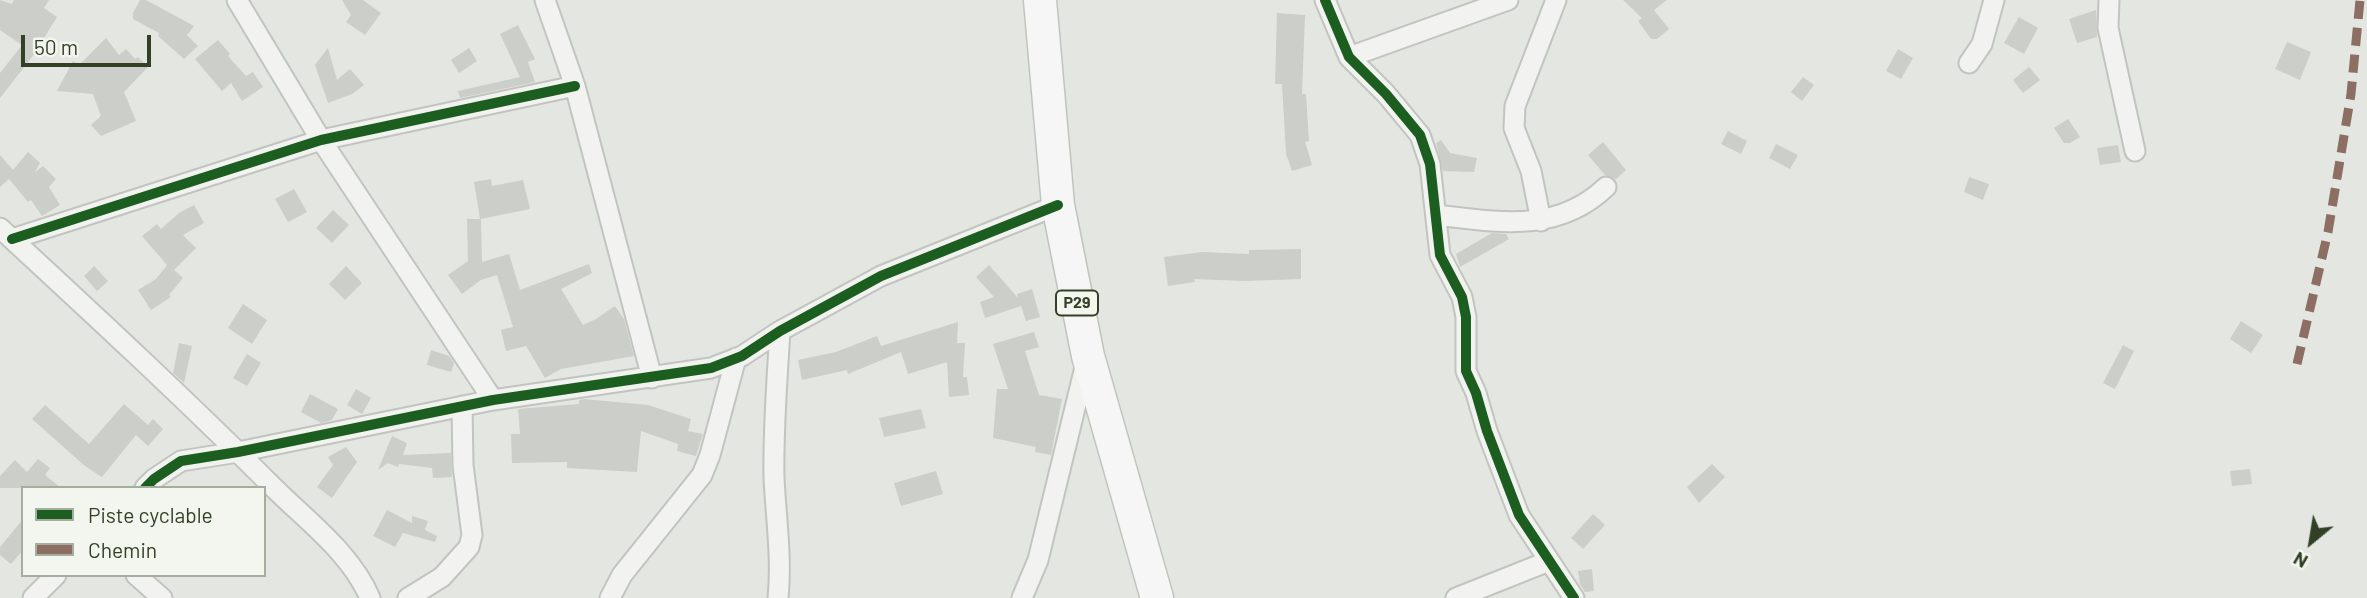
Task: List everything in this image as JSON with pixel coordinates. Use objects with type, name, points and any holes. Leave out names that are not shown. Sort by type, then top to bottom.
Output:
[{"type":"main road","name":"P29","points":[[1040,0],[1058,205],[1088,356],[1157,598]]},
{"type":"street","points":[[237,0],[321,139],[494,400]]},
{"type":"street","points":[[545,0],[575,86],[652,378]]},
{"type":"street","points":[[1325,0],[1349,57],[1386,94],[1420,135],[1430,164],[1440,255],[1462,297],[1466,317],[1466,371],[1519,515],[1574,598]]},
{"type":"street","points":[[1349,57],[1508,0]]},
{"type":"street","points":[[1541,221],[1531,172],[1514,128],[1515,106],[1556,0]]},
{"type":"street","points":[[1969,63],[1982,44],[1994,0]]},
{"type":"street","points":[[2109,0],[2108,28],[2135,151]]},
{"type":"street","points":[[6,233],[321,139],[575,86]]},
{"type":"street","points":[[1436,215],[1489,221],[1541,221],[1567,214],[1593,199],[1606,187]]},
{"type":"street","points":[[147,486],[181,461],[494,400],[711,368],[736,358],[881,276],[1058,205]]},
{"type":"street","points":[[6,233],[238,452],[346,559],[363,581],[370,598]]},
{"type":"street","points":[[778,598],[780,560],[774,426],[780,331]]},
{"type":"street","points":[[1023,598],[1038,560],[1088,356]]},
{"type":"street","points":[[610,598],[622,575],[702,475],[710,455],[736,358]]},
{"type":"street","points":[[408,598],[443,577],[469,547],[472,535],[463,465],[462,406]]},
{"type":"street","points":[[1456,598],[1549,561]]},
{"type":"street","points":[[33,598],[54,577]]},
{"type":"street","points":[[138,577],[162,598]]},
{"type":"building","points":[[0,0],[12,4],[14,0],[49,0],[44,8],[57,17],[35,53],[0,98],[0,73],[22,45],[0,30]]},
{"type":"building","points":[[140,0],[146,0],[194,26],[187,35],[198,46],[184,59],[158,36],[159,33],[133,19]]},
{"type":"building","points":[[342,0],[363,0],[381,13],[365,35],[346,22],[351,15]]},
{"type":"building","points":[[1623,0],[1667,0],[1654,10],[1669,29],[1657,39],[1651,39],[1638,21],[1642,18]]},
{"type":"building","points":[[2096,10],[2097,37],[2077,43],[2069,19]]},
{"type":"building","points":[[1277,13],[1305,15],[1302,94],[1306,94],[1309,141],[1305,142],[1312,165],[1292,171],[1286,154],[1282,84],[1275,84]]},
{"type":"building","points":[[2019,17],[2038,28],[2024,54],[2004,43]]},
{"type":"building","points":[[518,25],[535,59],[528,62],[535,82],[460,98],[458,91],[520,77],[500,34]]},
{"type":"building","points":[[106,38],[119,55],[126,49],[148,67],[124,92],[136,121],[101,136],[91,125],[101,116],[93,94],[57,91],[73,61],[79,65]]},
{"type":"building","points":[[218,40],[246,76],[253,72],[263,87],[242,101],[231,83],[222,91],[195,59]]},
{"type":"building","points":[[2287,42],[2311,52],[2300,80],[2275,69]]},
{"type":"building","points":[[328,48],[337,80],[350,69],[364,85],[352,94],[328,103],[315,65]]},
{"type":"building","points":[[469,48],[477,61],[459,73],[451,60]]},
{"type":"building","points":[[1898,49],[1913,58],[1901,79],[1886,71]]},
{"type":"building","points":[[2029,67],[2040,80],[2023,93],[2013,80]]},
{"type":"building","points":[[1803,77],[1814,85],[1802,101],[1791,92]]},
{"type":"building","points":[[2068,119],[2080,137],[2070,143],[2064,143],[2054,128]]},
{"type":"building","points":[[1728,131],[1747,141],[1741,154],[1721,144]]},
{"type":"building","points":[[1441,140],[1450,153],[1477,158],[1474,172],[1443,171],[1436,143]]},
{"type":"building","points":[[1603,142],[1626,170],[1616,179],[1605,175],[1588,155]]},
{"type":"building","points":[[1776,144],[1798,155],[1790,169],[1769,158]]},
{"type":"building","points":[[2118,145],[2121,162],[2100,165],[2097,148]]},
{"type":"building","points":[[28,152],[40,163],[35,172],[43,166],[56,179],[49,187],[60,205],[42,216],[31,200],[28,202],[9,179],[0,187],[0,155],[13,170]]},
{"type":"building","points":[[1969,177],[1989,184],[1983,200],[1964,192]]},
{"type":"building","points":[[491,179],[492,186],[523,180],[530,209],[481,219],[482,262],[509,254],[520,290],[589,264],[592,273],[561,289],[583,325],[615,306],[624,319],[634,356],[561,369],[545,378],[526,346],[506,351],[501,330],[513,327],[497,275],[481,280],[462,294],[448,275],[468,261],[467,219],[480,219],[474,182]]},
{"type":"building","points":[[294,189],[307,212],[288,222],[275,199]]},
{"type":"building","points":[[194,205],[204,223],[183,235],[196,248],[174,270],[183,278],[169,295],[171,297],[151,310],[138,290],[156,279],[167,265],[142,236],[157,224],[161,229],[179,213]]},
{"type":"building","points":[[333,210],[349,225],[332,243],[316,228]]},
{"type":"building","points":[[1492,233],[1506,234],[1509,239],[1460,267],[1456,254]]},
{"type":"building","points":[[1301,249],[1301,279],[1194,279],[1195,282],[1168,286],[1164,257],[1202,252],[1249,254],[1249,250]]},
{"type":"building","points":[[989,265],[1018,298],[1017,294],[1032,289],[1040,317],[1026,321],[1021,306],[985,318],[980,302],[994,297],[976,277]]},
{"type":"building","points":[[94,266],[108,281],[97,291],[84,276]]},
{"type":"building","points":[[346,266],[362,283],[345,300],[329,284]]},
{"type":"building","points":[[243,304],[267,320],[252,344],[228,328]]},
{"type":"building","points":[[2241,321],[2263,335],[2251,353],[2230,339]]},
{"type":"building","points":[[958,322],[957,343],[965,343],[963,377],[967,377],[969,395],[949,397],[947,362],[908,374],[901,352],[848,374],[847,370],[802,380],[798,360],[836,352],[877,336],[881,346]]},
{"type":"building","points":[[1034,332],[1039,347],[1025,351],[1039,395],[1062,399],[1051,455],[1035,452],[1036,447],[993,438],[997,389],[1008,389],[993,344]]},
{"type":"building","points":[[179,343],[192,346],[184,383],[173,373]]},
{"type":"building","points":[[2123,345],[2134,351],[2115,389],[2103,383]]},
{"type":"building","points":[[431,350],[449,356],[454,363],[451,372],[427,365]]},
{"type":"building","points":[[247,354],[261,363],[247,386],[233,378]]},
{"type":"building","points":[[356,389],[371,398],[362,414],[347,405]]},
{"type":"building","points":[[310,394],[338,409],[332,420],[321,423],[301,412]]},
{"type":"building","points":[[579,400],[648,405],[691,419],[688,431],[703,434],[696,456],[677,451],[678,444],[641,431],[637,472],[567,468],[567,462],[512,463],[511,434],[520,434],[518,409],[579,404]]},
{"type":"building","points":[[124,404],[148,425],[153,419],[163,429],[148,446],[136,435],[102,477],[85,466],[32,419],[45,405],[89,444]]},
{"type":"building","points":[[921,409],[926,428],[884,437],[879,418]]},
{"type":"building","points":[[392,436],[407,443],[403,455],[451,453],[452,477],[433,478],[432,468],[399,464],[398,467],[388,463],[378,470]]},
{"type":"building","points":[[346,447],[357,462],[332,498],[317,487],[333,465],[328,457]]},
{"type":"building","points":[[38,459],[50,468],[45,475],[59,486],[0,488],[0,476],[15,460],[27,472]]},
{"type":"building","points":[[1712,464],[1725,477],[1699,503],[1687,487]]},
{"type":"building","points":[[2250,469],[2252,484],[2232,486],[2230,471]]},
{"type":"building","points":[[936,471],[943,494],[901,506],[894,483]]},
{"type":"building","points":[[387,510],[412,523],[412,516],[428,521],[425,530],[437,536],[435,542],[403,533],[395,547],[373,536]]},
{"type":"building","points":[[1593,514],[1605,525],[1583,549],[1571,538]]},
{"type":"building","points":[[21,521],[21,552],[11,564],[0,555],[0,547]]},
{"type":"building","points":[[1592,569],[1594,591],[1585,592],[1580,584],[1578,571]]},
{"type":"marked path","points":[[2297,364],[2328,232],[2351,94],[2360,0]]},
{"type":"cycle path","points":[[1325,0],[1349,57],[1386,94],[1420,135],[1430,164],[1440,255],[1462,297],[1466,317],[1466,371],[1519,515],[1574,598]]},
{"type":"cycle path","points":[[12,239],[321,140],[575,86]]},
{"type":"cycle path","points":[[147,486],[181,461],[238,452],[493,400],[711,368],[742,356],[780,331],[881,276],[1058,205]]}]
